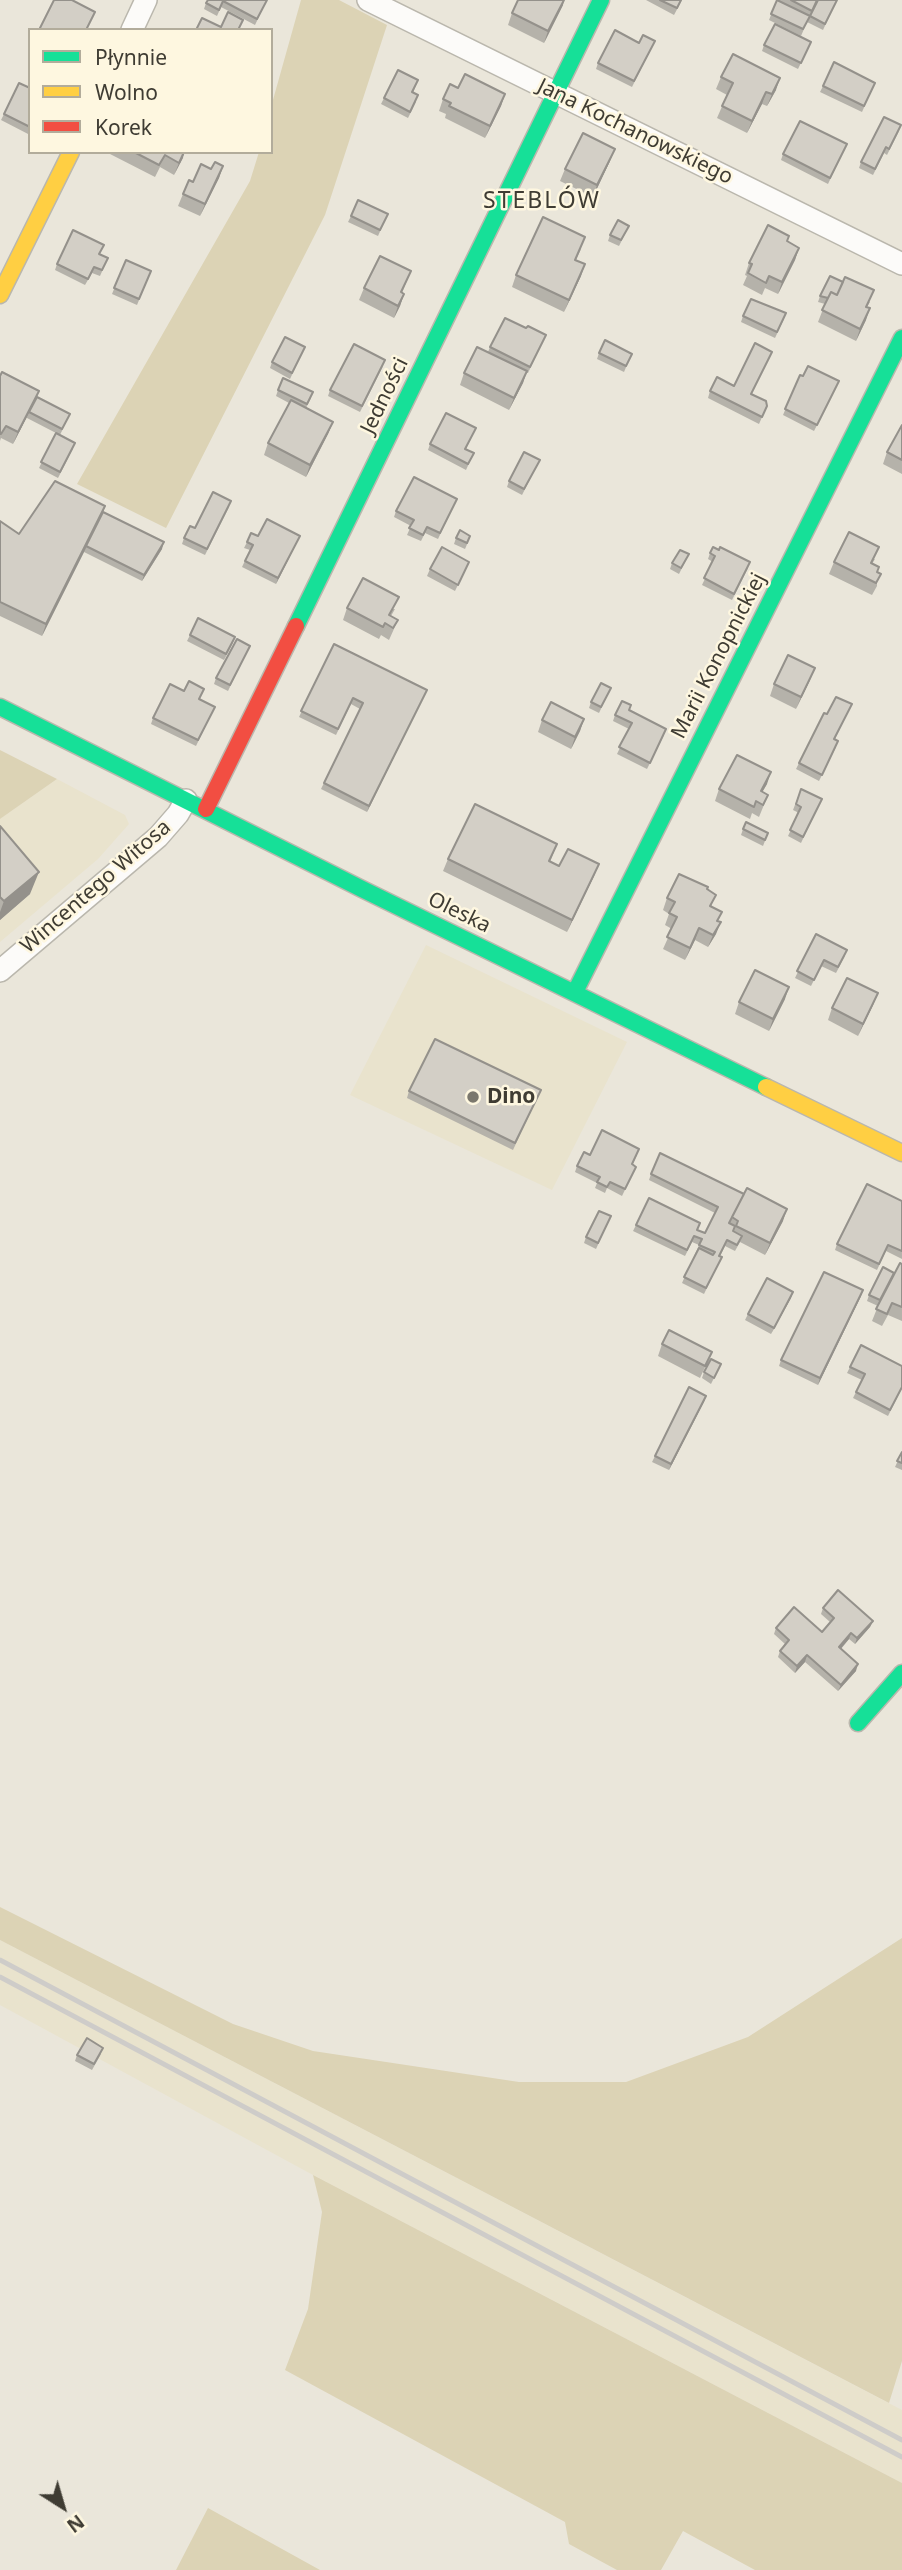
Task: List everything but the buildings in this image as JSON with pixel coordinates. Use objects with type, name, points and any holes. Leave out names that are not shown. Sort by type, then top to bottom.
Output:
[{"type":"street","points":[[133,28],[146,0]]},
{"type":"street","name":"Jana Kochanowskiego","points":[[368,0],[902,264]]},
{"type":"street","name":"Jedności","points":[[196,804],[601,0]]},
{"type":"street","points":[[0,295],[70,154]]},
{"type":"street","name":"Marii Konopnickiej","points":[[575,992],[902,338]]},
{"type":"street","name":"Oleska","points":[[0,708],[362,889],[902,1153]]},
{"type":"street","name":"Wincentego Witosa","points":[[0,971],[158,837],[178,814],[196,804]]},
{"type":"street","points":[[858,1723],[902,1673]]},
{"type":"shaded area","points":[[301,0],[339,0],[387,25],[325,215],[166,528],[77,484],[250,181],[258,154],[273,154],[273,100]]},
{"type":"shaded area","points":[[0,750],[57,779],[0,819]]},
{"type":"shaded area","points":[[57,779],[125,815],[129,824],[98,859],[0,942],[0,819]]},
{"type":"shaded area","points":[[426,945],[627,1042],[552,1190],[350,1095]]},
{"type":"shaded area","points":[[0,1907],[233,2024],[313,2051],[519,2082],[626,2082],[748,2037],[902,1938],[902,2361],[889,2403],[0,1940]]},
{"type":"shaded area","points":[[0,1940],[902,2410],[902,2483],[313,2175],[0,2005]]},
{"type":"shaded area","points":[[313,2175],[902,2483],[902,2570],[755,2570],[683,2531],[661,2570],[617,2570],[569,2544],[565,2522],[285,2370],[308,2309],[322,2212]]},
{"type":"shaded area","points":[[208,2508],[320,2570],[176,2570]]},
{"type":"railway","points":[[0,1960],[902,2440]]},
{"type":"railway","points":[[0,1977],[902,2457]]},
{"type":"traffic: fast","points":[[296,626],[601,0]]},
{"type":"traffic: fast","points":[[575,992],[902,338]]},
{"type":"traffic: fast","points":[[0,707],[362,889],[766,1087]]},
{"type":"traffic: fast","points":[[858,1723],[902,1673]]},
{"type":"traffic: slow","points":[[0,295],[70,154]]},
{"type":"traffic: slow","points":[[766,1087],[902,1153]]},
{"type":"traffic: jam","points":[[206,809],[296,626]]},
{"type":"place","name":"Dino","points":[[473,1097]]},
{"type":"district","name":"STEBLÓW","points":[[542,201]]}]
